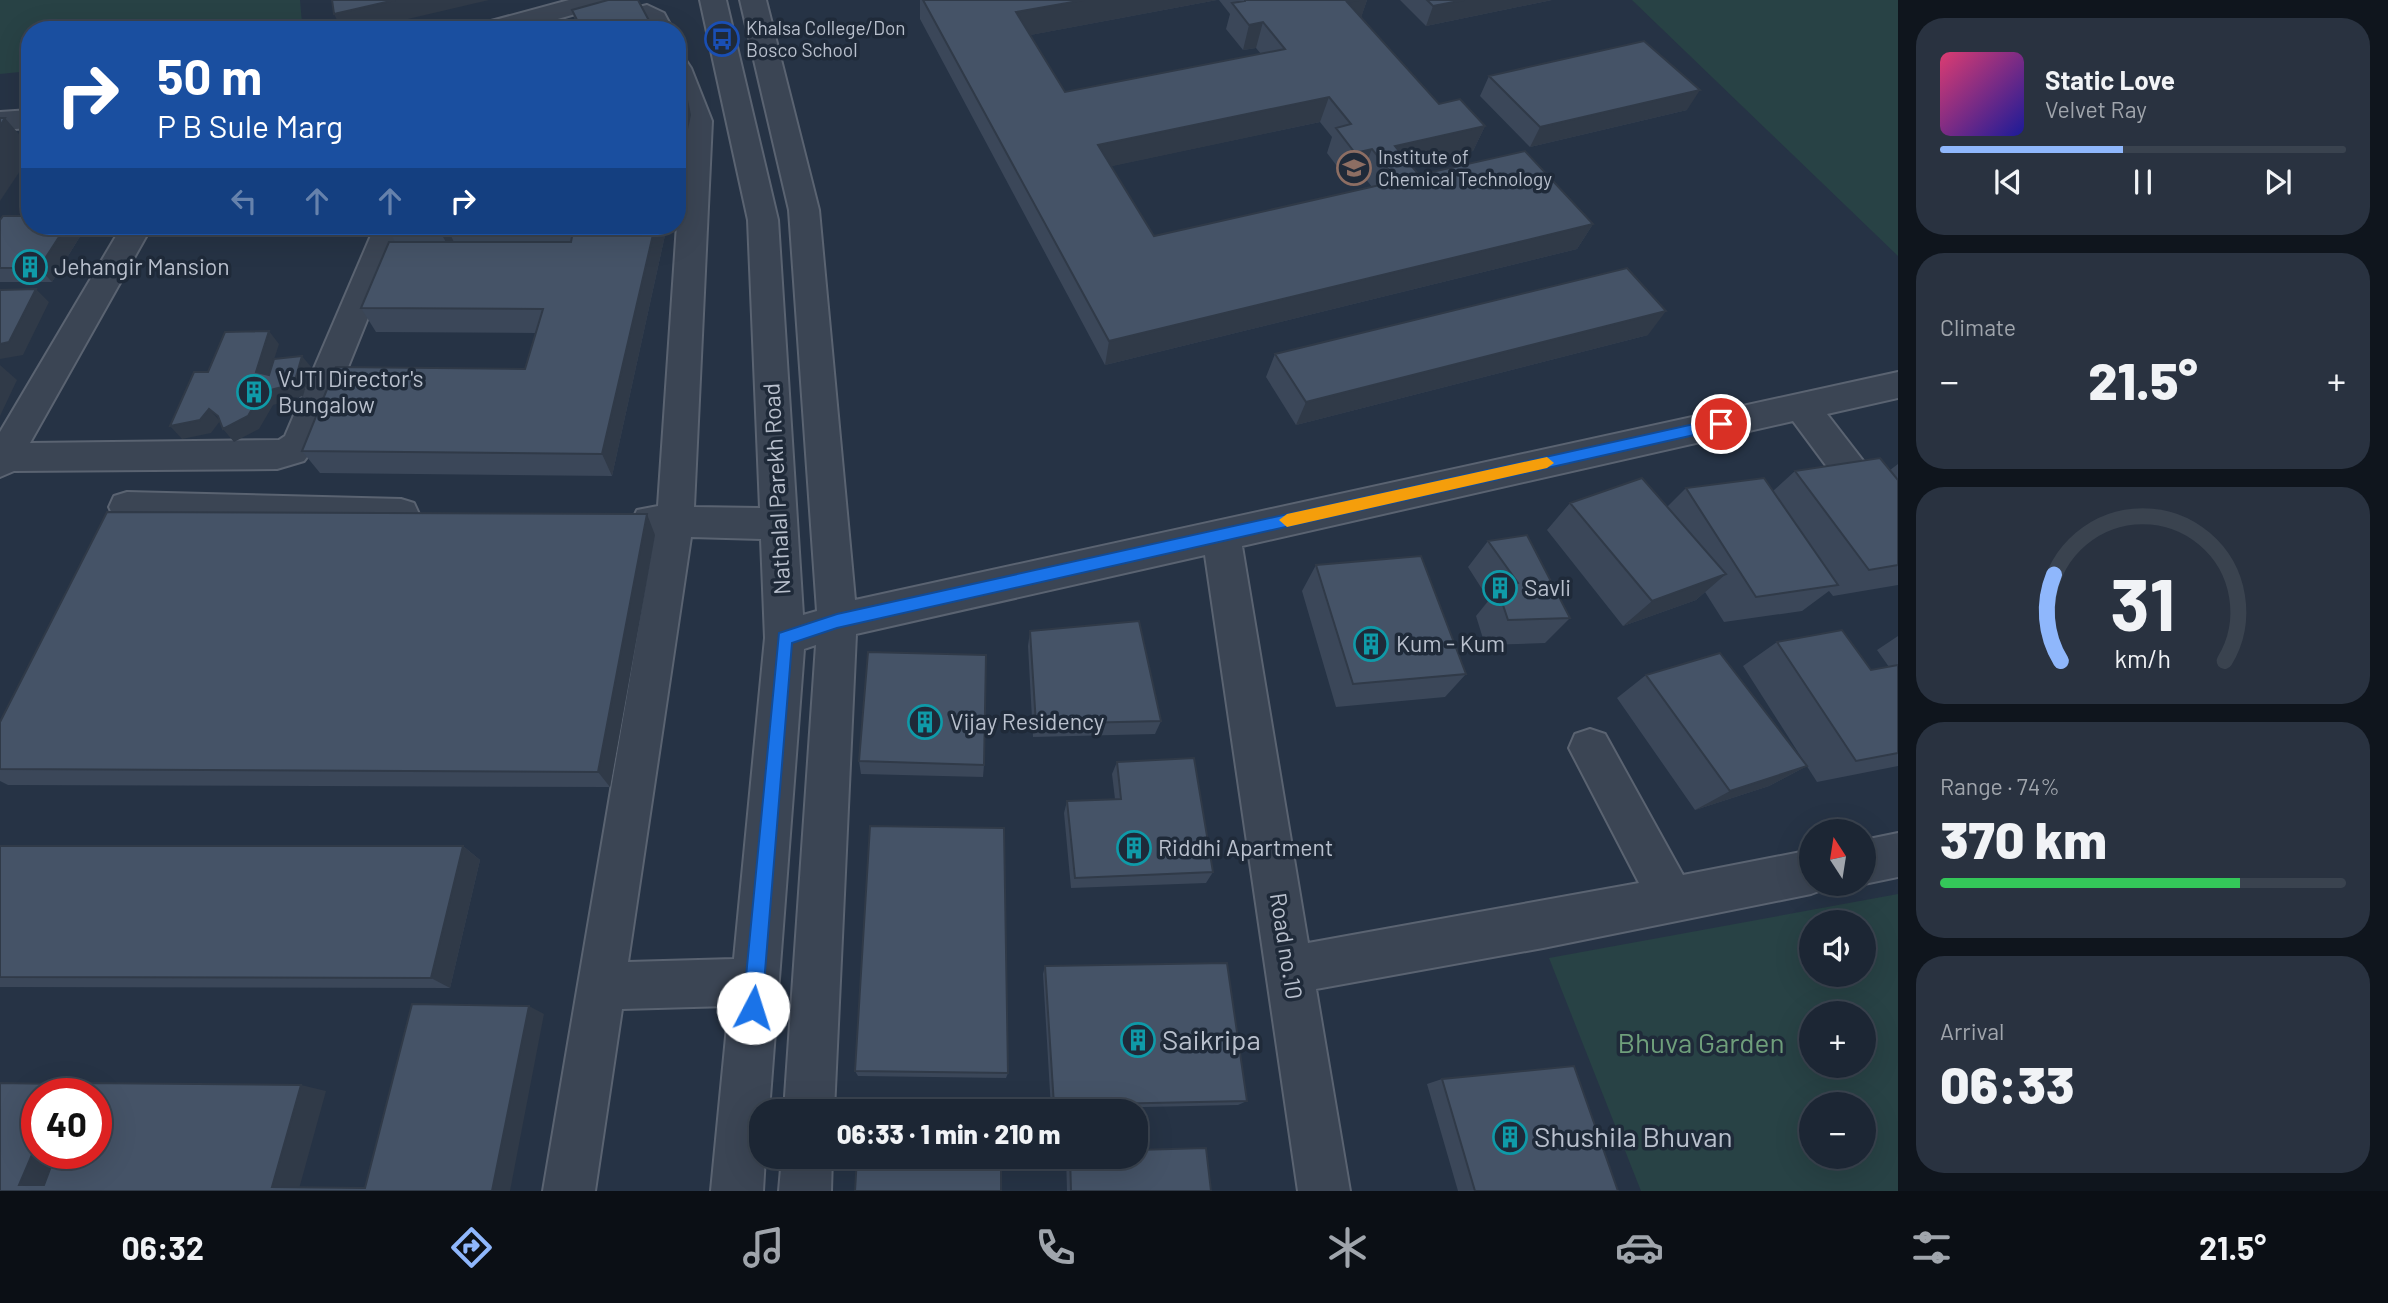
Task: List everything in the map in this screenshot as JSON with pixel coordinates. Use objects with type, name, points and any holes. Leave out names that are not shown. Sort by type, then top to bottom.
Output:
[{"type":"street","points":[[561,20],[598,0]]},
{"type":"street","name":"Nathalal Parekh Road","points":[[713,0],[763,220],[785,638],[737,1191]]},
{"type":"street","name":"Nathalal Parekh Road","points":[[753,0],[804,210],[837,621],[810,1099]]},
{"type":"street","points":[[614,21],[647,13],[655,21]]},
{"type":"street","points":[[569,1191],[676,521],[698,121],[686,91]]},
{"type":"street","points":[[0,144],[15,120]]},
{"type":"street","points":[[2,460],[132,235]]},
{"type":"street","points":[[2,460],[277,455],[291,451],[299,444],[324,385],[391,261],[390,235]]},
{"type":"street","points":[[324,385],[364,384]]},
{"type":"street","points":[[785,638],[837,621],[1898,385]]},
{"type":"street","points":[[1801,406],[1898,534]]},
{"type":"street","points":[[109,542],[153,456]]},
{"type":"street","points":[[127,507],[429,515]]},
{"type":"street","points":[[621,520],[779,524]]},
{"type":"street","name":"Road no.10","points":[[1221,535],[1324,1191]]},
{"type":"street","points":[[1590,748],[1672,900]]},
{"type":"street","points":[[1876,860],[1898,855]]},
{"type":"street","points":[[1290,970],[1799,874]]},
{"type":"street","points":[[601,986],[755,982]]},
{"type":"street","points":[[805,1191],[806,1169]]},
{"type":"green space","points":[[0,0],[300,0],[302,21],[21,21],[21,72],[0,74]]},
{"type":"green space","points":[[1632,0],[1898,0],[1898,256]]},
{"type":"green space","name":"Bhuva Garden","points":[[1898,894],[1898,1191],[1641,1191],[1549,958],[1799,912],[1799,987],[1876,987],[1876,910],[1811,910]]},
{"type":"building","points":[[332,0],[395,0],[334,14]]},
{"type":"building","points":[[608,0],[638,0],[649,21],[578,21],[572,10]]},
{"type":"building","points":[[923,0],[1084,0],[1016,12],[1065,92],[1285,49],[1263,22],[1249,25],[1232,3],[1245,0],[1359,0],[1347,2],[1439,104],[1460,99],[1485,126],[1395,146],[1419,175],[1525,151],[1593,224],[1109,341]],"holes":[[[1329,97],[1351,124],[1336,128],[1355,153],[1372,149],[1398,181],[1154,236],[1098,145]]]},
{"type":"building","points":[[1427,0],[1464,0],[1433,6]]},
{"type":"building","points":[[1644,41],[1700,90],[1540,127],[1489,76]]},
{"type":"building","points":[[3,216],[21,216],[21,235],[60,235],[39,268],[0,268],[0,220]]},
{"type":"building","points":[[572,235],[653,235],[602,454],[302,451],[336,367],[525,369],[543,309],[361,308],[389,242],[571,242]]},
{"type":"building","points":[[1627,268],[1666,311],[1306,402],[1275,354]]},
{"type":"building","points":[[36,289],[9,342],[0,344],[0,290]]},
{"type":"building","points":[[269,331],[256,372],[269,375],[274,359],[302,356],[294,384],[262,392],[248,416],[223,429],[218,416],[209,409],[200,420],[170,426],[194,372],[208,372],[225,332]]},
{"type":"building","points":[[1880,458],[1898,480],[1898,565],[1869,570],[1795,471]]},
{"type":"building","points":[[1642,478],[1726,574],[1652,601],[1570,503]]},
{"type":"building","points":[[1764,478],[1838,585],[1756,597],[1686,488]]},
{"type":"building","points":[[107,512],[647,514],[598,772],[0,769],[0,722]]},
{"type":"building","points":[[1527,535],[1570,618],[1508,620],[1498,590],[1518,583],[1488,541]]},
{"type":"building","points":[[1421,556],[1466,674],[1353,684],[1316,565]]},
{"type":"building","points":[[1139,621],[1161,721],[1036,724],[1030,631]]},
{"type":"building","points":[[1842,630],[1871,670],[1898,665],[1898,753],[1856,761],[1777,642]]},
{"type":"building","name":"Vijay Residency","points":[[868,652],[986,655],[984,765],[859,761]]},
{"type":"building","points":[[1720,653],[1807,766],[1730,791],[1646,675]]},
{"type":"building","name":"Riddhi Apartment","points":[[1194,758],[1213,872],[1075,878],[1067,801],[1121,799],[1117,762]]},
{"type":"building","points":[[870,826],[1004,828],[1008,1073],[855,1071]]},
{"type":"building","points":[[0,846],[463,846],[431,978],[0,977]]},
{"type":"building","name":"Saikripa","points":[[1227,963],[1247,1101],[1148,1103],[1148,1099],[1054,1099],[1045,966]]},
{"type":"building","points":[[412,1004],[529,1006],[492,1191],[0,1191],[0,1083],[21,1083],[21,1169],[26,1169],[19,1185],[44,1185],[50,1169],[112,1169],[112,1083],[301,1085],[272,1187],[365,1188]]},
{"type":"building","name":"Shushila Bhuvan","points":[[1574,1066],[1618,1191],[1475,1191],[1442,1079]]},
{"type":"building","points":[[1206,1148],[1211,1191],[1071,1191],[1070,1169],[1148,1169],[1148,1150]]},
{"type":"building","points":[[856,1169],[1001,1169],[1001,1191],[855,1191]]},
{"type":"slow traffic","points":[[1287,520],[1547,463]]},
{"type":"place","name":"Khalsa College/Don Bosco School","points":[[722,39]]},
{"type":"place","name":"Institute of Chemical Technology","points":[[1354,168]]},
{"type":"place","name":"Jehangir Mansion","points":[[30,267]]},
{"type":"place","name":"VJTI Director's Bungalow","points":[[254,392]]},
{"type":"place","name":"Savli","points":[[1500,588]]},
{"type":"place","name":"Kum - Kum","points":[[1371,644]]},
{"type":"place","name":"Vijay Residency","points":[[925,722]]},
{"type":"place","name":"Riddhi Apartment","points":[[1134,848]]},
{"type":"place","name":"Saikripa","points":[[1138,1040]]},
{"type":"place","name":"Shushila Bhuvan","points":[[1510,1137]]},
{"type":"route","points":[[753,1008],[785,638],[837,621],[1721,424]]}]
